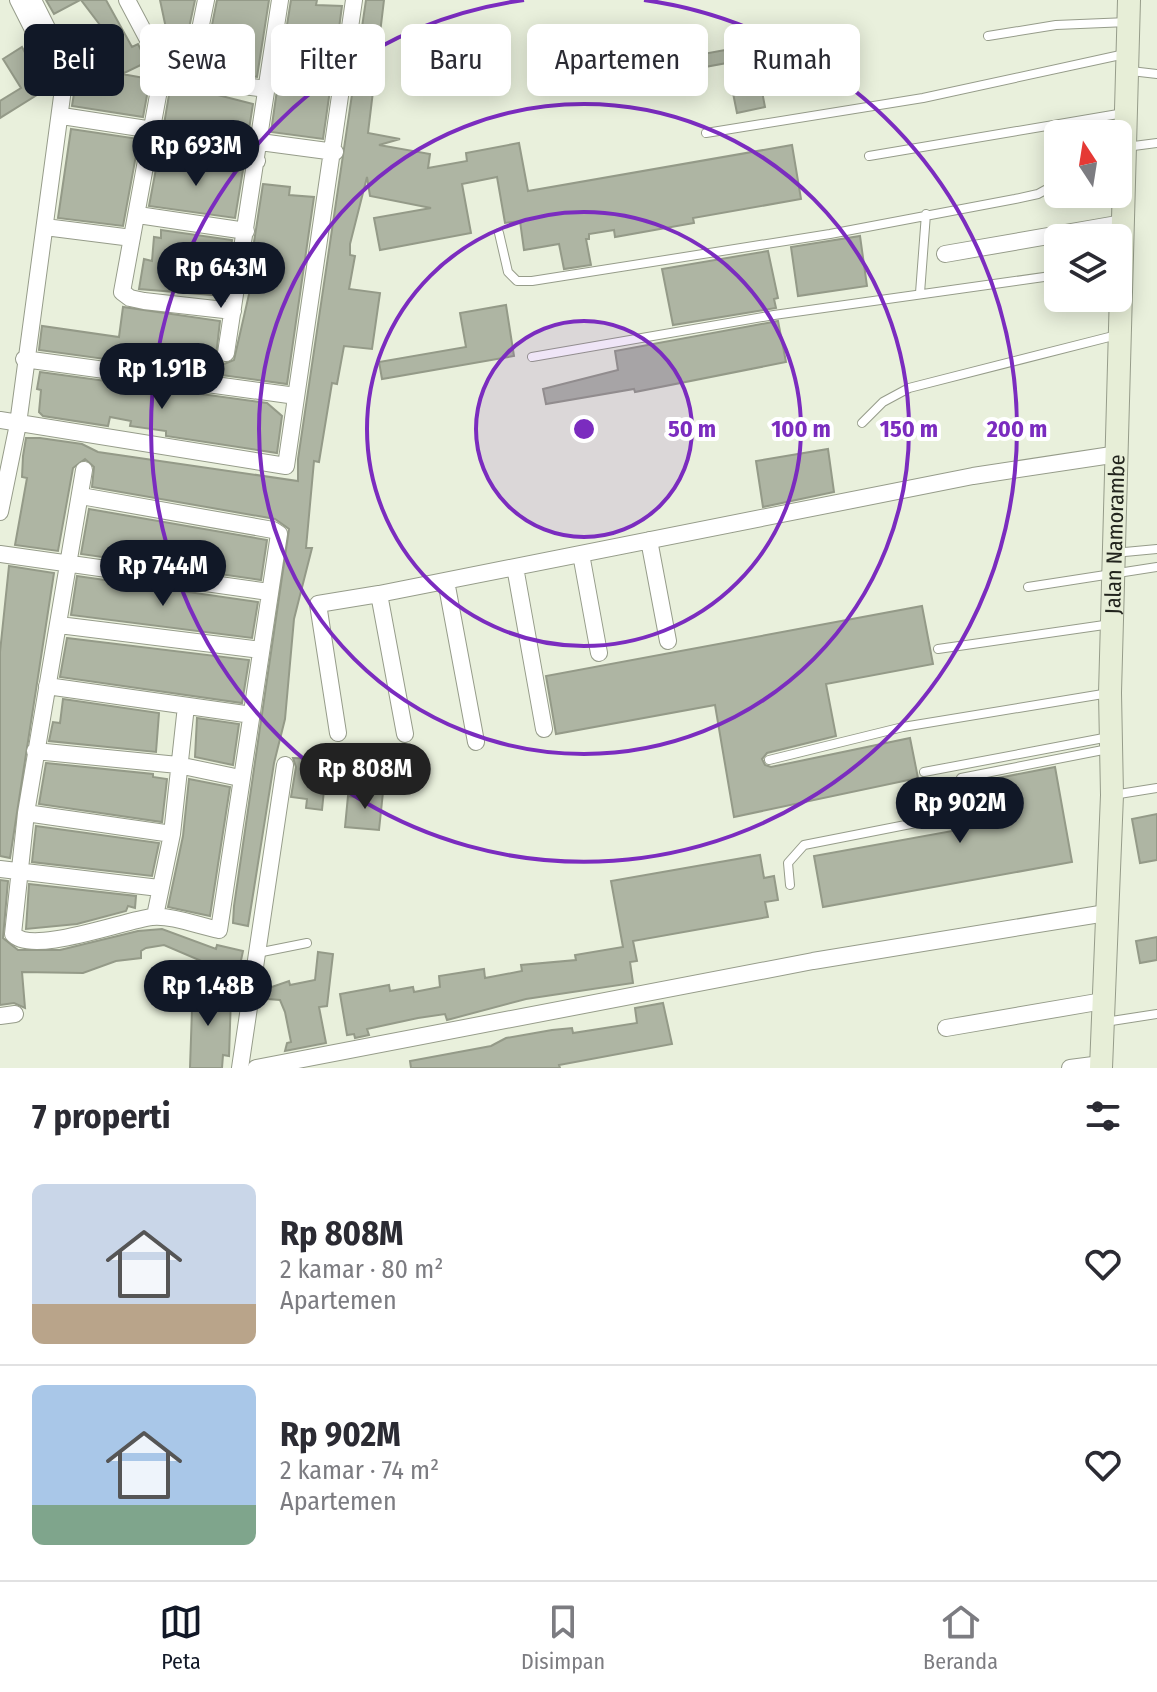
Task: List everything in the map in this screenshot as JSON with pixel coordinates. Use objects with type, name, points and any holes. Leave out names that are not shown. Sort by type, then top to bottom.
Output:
[{"type":"main road","name":"Jalan Namorambe","points":[[1124,120],[1129,11]]},
{"type":"main road","name":"Jalan Namorambe","points":[[1123,208],[1123,223]]},
{"type":"main road","name":"Jalan Namorambe","points":[[1101,1066],[1112,795],[1110,693],[1118,454],[1118,312]]},
{"type":"street","points":[[18,0],[30,24]]},
{"type":"street","points":[[33,0],[45,24]]},
{"type":"street","points":[[127,0],[140,25]]},
{"type":"street","points":[[201,24],[206,0]]},
{"type":"street","points":[[226,353],[280,0]]},
{"type":"street","points":[[0,420],[282,468],[287,463],[335,152],[354,0]]},
{"type":"street","points":[[255,88],[266,89]]},
{"type":"street","points":[[0,512],[18,424],[24,359],[63,96]]},
{"type":"street","points":[[159,96],[122,288],[125,296],[233,311]]},
{"type":"street","points":[[62,116],[257,161]]},
{"type":"street","points":[[260,142],[335,152]]},
{"type":"street","points":[[138,215],[246,231]]},
{"type":"street","points":[[945,254],[1123,223]]},
{"type":"street","points":[[45,227],[132,238]]},
{"type":"street","points":[[24,359],[296,396]]},
{"type":"street","points":[[338,733],[318,604],[973,476],[1118,454]]},
{"type":"street","points":[[81,496],[273,530],[280,542],[269,592],[219,930],[155,916],[55,940],[17,939],[13,934],[35,751],[84,470]]},
{"type":"street","points":[[649,540],[668,641]]},
{"type":"street","points":[[0,554],[269,592]]},
{"type":"street","points":[[581,554],[599,653]]},
{"type":"street","points":[[515,567],[544,729]]},
{"type":"street","points":[[446,581],[476,742]]},
{"type":"street","points":[[379,594],[405,734]]},
{"type":"street","points":[[59,625],[261,650]]},
{"type":"street","points":[[47,686],[252,715]]},
{"type":"street","points":[[155,916],[172,834],[186,706]]},
{"type":"street","points":[[35,751],[178,765],[240,778]]},
{"type":"street","points":[[240,1068],[285,765]]},
{"type":"street","points":[[26,813],[172,834]]},
{"type":"street","points":[[0,869],[159,888]]},
{"type":"street","points":[[256,1068],[340,1060],[813,961],[1106,913]]},
{"type":"street","points":[[946,1028],[1104,1012]]},
{"type":"street","points":[[1070,1068],[1101,1066]]},
{"type":"lane","points":[[988,36],[1129,11]]},
{"type":"lane","points":[[706,133],[1126,62],[1157,74]]},
{"type":"lane","points":[[869,156],[1125,113]]},
{"type":"lane","points":[[1132,147],[1157,143]]},
{"type":"lane","points":[[499,233],[508,272],[522,282],[648,265],[1044,191]]},
{"type":"lane","points":[[920,293],[926,214]]},
{"type":"lane","points":[[532,357],[920,293],[1044,277]]},
{"type":"lane","points":[[862,423],[883,402],[909,388],[1118,335]]},
{"type":"lane","points":[[1028,587],[1157,549]]},
{"type":"lane","points":[[1114,564],[1157,567]]},
{"type":"lane","points":[[938,649],[1112,624]]},
{"type":"lane","points":[[769,760],[903,727],[1110,693]]},
{"type":"lane","points":[[924,772],[1110,742]]},
{"type":"lane","points":[[790,885],[788,863],[804,845],[931,820],[941,812],[961,778],[1110,742]]},
{"type":"lane","points":[[1112,795],[1157,788]]},
{"type":"lane","points":[[256,953],[307,943]]},
{"type":"lane","points":[[1104,1012],[1157,1014]]},
{"type":"building","points":[[46,0],[80,0],[54,14]]},
{"type":"building","points":[[81,0],[106,0],[119,24],[99,24]]},
{"type":"building","points":[[160,0],[195,0],[190,24],[165,24]]},
{"type":"building","points":[[217,0],[269,0],[257,77],[255,24],[212,24]]},
{"type":"building","points":[[291,0],[317,0],[316,5],[342,6],[340,24],[287,24]]},
{"type":"building","points":[[366,0],[384,0],[381,24],[362,24]]},
{"type":"building","points":[[124,33],[132,47],[138,44],[140,48],[140,65],[124,73]]},
{"type":"building","points":[[22,47],[24,96],[35,96],[0,118],[0,101],[21,88],[3,59]]},
{"type":"building","points":[[724,50],[724,64],[708,66],[708,53]]},
{"type":"building","points":[[124,74],[140,77],[140,96],[147,96],[143,117],[72,106],[74,96],[124,96]]},
{"type":"building","points":[[169,96],[222,96],[253,104],[246,148],[162,136]]},
{"type":"building","points":[[276,96],[329,96],[323,139],[271,132]]},
{"type":"building","points":[[352,96],[372,96],[368,133],[400,139],[379,145],[430,154],[428,168],[467,161],[466,153],[519,143],[528,191],[792,145],[801,199],[693,218],[694,223],[615,237],[614,230],[589,234],[589,239],[586,239],[591,265],[564,269],[559,244],[524,250],[520,221],[505,223],[497,177],[462,184],[471,233],[380,250],[374,218],[431,208],[370,196],[367,177],[350,244],[350,255],[355,256],[349,289],[380,293],[372,349],[344,346],[337,384],[332,383],[319,462],[314,461],[306,548],[312,548],[294,619],[285,719],[274,763],[248,926],[233,923],[234,906],[289,529],[275,519],[92,487],[94,467],[85,459],[73,468],[58,551],[15,545],[27,478],[22,477],[23,456],[26,438],[40,438],[82,444],[98,452],[298,481],[298,459]]},
{"type":"building","points":[[734,96],[763,96],[765,107],[737,113]]},
{"type":"building","points":[[71,129],[139,139],[123,226],[58,218]]},
{"type":"building","points":[[158,158],[243,170],[235,218],[149,206]]},
{"type":"building","points":[[263,184],[290,187],[289,195],[314,197],[287,384],[39,350],[42,326],[119,337],[123,307],[220,321],[216,356],[224,364],[234,360],[255,268],[250,268]]},
{"type":"building","points":[[161,230],[232,240],[224,296],[139,289],[144,259],[152,261],[154,237],[161,238]]},
{"type":"building","points":[[860,236],[867,286],[798,296],[791,247]]},
{"type":"building","points":[[768,251],[778,298],[774,299],[776,308],[673,325],[662,269]]},
{"type":"building","points":[[506,305],[514,356],[382,379],[379,362],[466,347],[460,313]]},
{"type":"building","points":[[778,321],[786,362],[635,392],[634,389],[546,404],[543,389],[618,370],[615,351]]},
{"type":"building","points":[[40,372],[267,403],[282,416],[277,453],[166,436],[166,431],[130,426],[131,421],[110,417],[108,426],[43,416],[39,412],[41,390],[37,389]]},
{"type":"building","points":[[828,449],[834,492],[763,507],[756,461]]},
{"type":"building","points":[[89,509],[267,540],[261,580],[81,554]]},
{"type":"building","points":[[9,566],[54,573],[10,858],[0,856],[0,652]]},
{"type":"building","points":[[77,576],[258,602],[252,638],[71,615]]},
{"type":"building","points":[[922,606],[933,664],[826,684],[836,736],[767,753],[762,759],[765,765],[771,767],[910,738],[918,778],[734,817],[715,705],[556,734],[546,676]]},
{"type":"building","points":[[67,638],[249,660],[242,703],[60,677]]},
{"type":"building","points":[[63,699],[159,713],[156,752],[49,741],[53,722],[60,723]]},
{"type":"building","points":[[197,718],[239,724],[233,765],[195,757]]},
{"type":"building","points":[[293,758],[321,759],[322,810],[306,808],[307,799],[291,797],[296,767]]},
{"type":"building","points":[[46,763],[153,774],[153,777],[167,779],[162,822],[39,804]]},
{"type":"building","points":[[1055,767],[1072,862],[823,907],[814,856],[980,826],[972,783]]},
{"type":"building","points":[[189,779],[230,787],[210,916],[168,907],[183,836]]},
{"type":"building","points":[[362,789],[383,792],[379,830],[345,827],[348,796],[361,798]]},
{"type":"building","points":[[1157,814],[1157,860],[1140,863],[1132,819]]},
{"type":"building","points":[[36,826],[159,843],[152,876],[32,862]]},
{"type":"building","points":[[760,855],[764,878],[774,876],[778,900],[765,902],[768,917],[633,941],[637,961],[630,962],[633,983],[526,999],[447,1020],[445,1014],[418,1018],[367,1029],[369,1035],[355,1038],[354,1034],[347,1035],[340,994],[389,985],[390,991],[413,987],[414,992],[440,987],[439,976],[484,969],[485,978],[522,971],[521,965],[576,960],[575,955],[623,947],[611,881]]},
{"type":"building","points":[[0,880],[8,881],[3,938],[18,950],[60,950],[138,931],[162,929],[216,949],[217,945],[243,951],[240,965],[230,963],[229,968],[206,963],[164,945],[146,948],[141,951],[141,958],[116,961],[83,973],[22,972],[25,1008],[14,1003],[0,1005]]},
{"type":"building","points":[[29,884],[136,896],[135,908],[128,906],[126,911],[77,924],[26,929]]},
{"type":"building","points":[[1157,937],[1157,960],[1140,963],[1136,941]]},
{"type":"building","points":[[318,952],[333,954],[327,1006],[319,1007],[326,1043],[285,1051],[287,1043],[291,1042],[285,1012],[280,1000],[268,999],[266,989],[289,981],[290,985],[315,980]]},
{"type":"building","points":[[181,992],[231,996],[229,1056],[223,1055],[222,1068],[190,1068],[192,1009],[180,1007]]},
{"type":"building","points":[[663,1003],[672,1044],[559,1065],[560,1068],[411,1068],[410,1061],[491,1046],[506,1038],[552,1030],[572,1028],[573,1033],[637,1023],[635,1008]]}]
